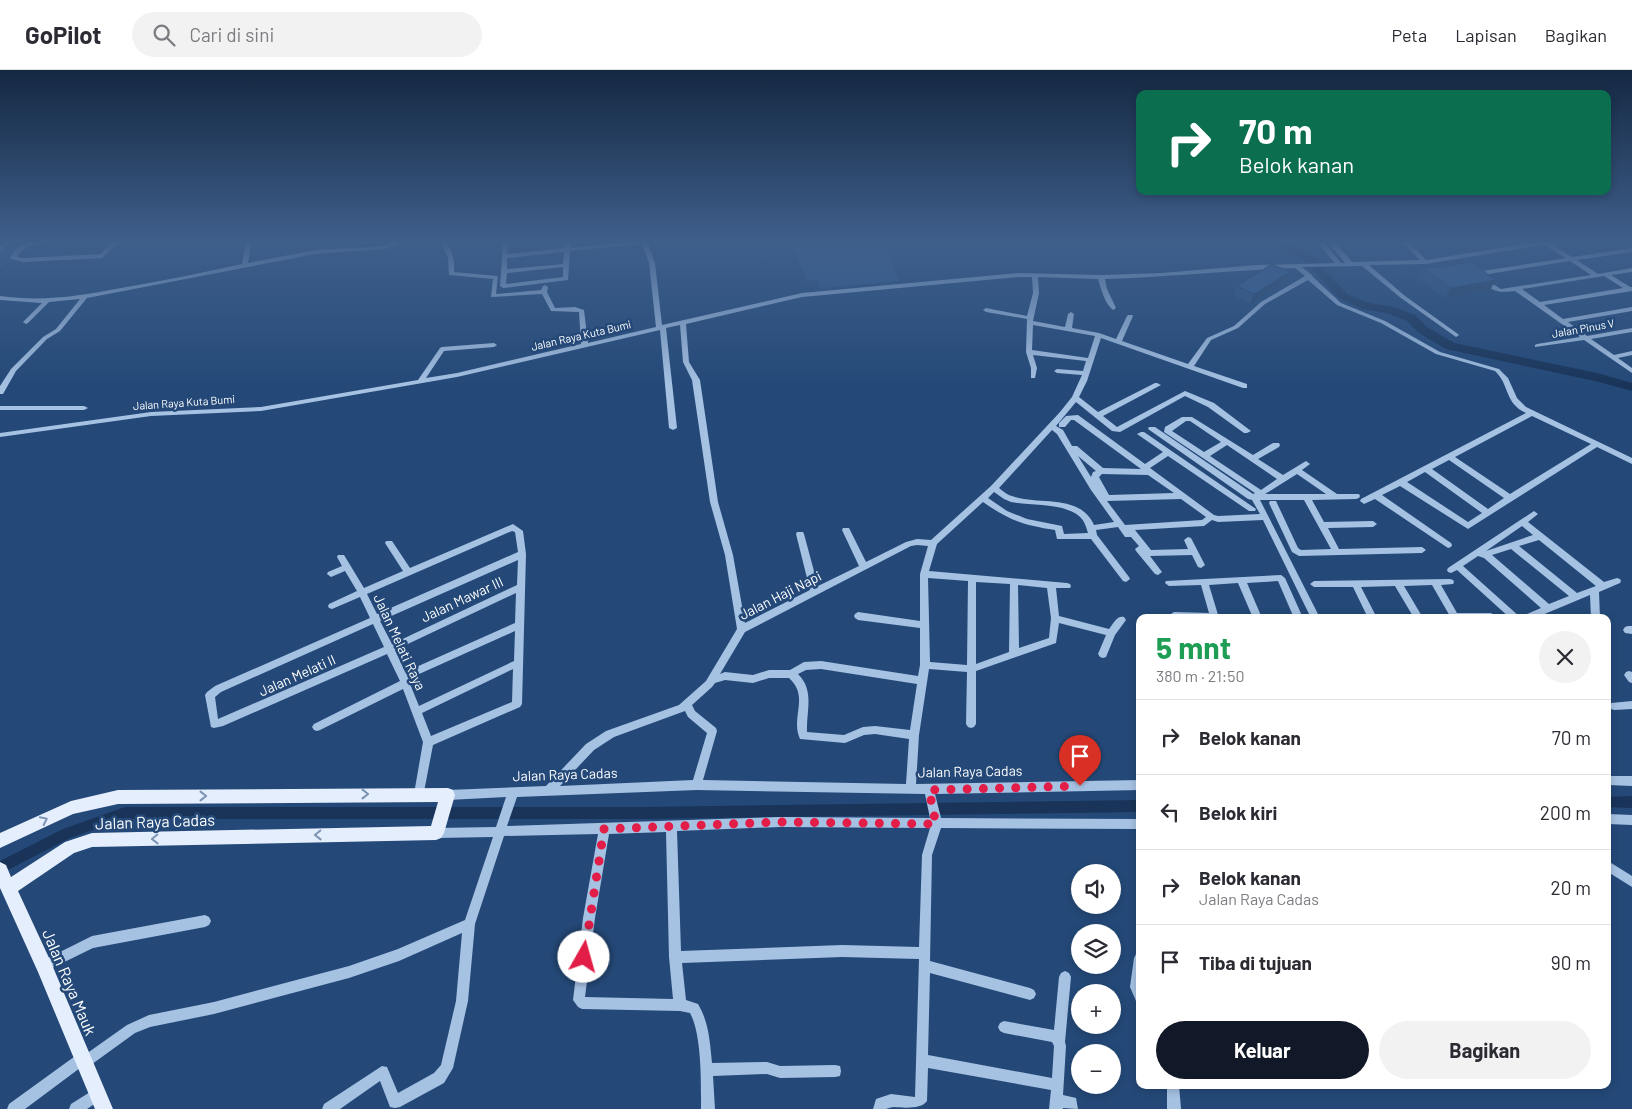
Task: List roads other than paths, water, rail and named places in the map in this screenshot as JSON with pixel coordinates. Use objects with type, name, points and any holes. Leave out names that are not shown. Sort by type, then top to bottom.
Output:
[{"type":"main road","name":"Jalan Raya Cadas","points":[[0,841],[71,808],[118,797],[419,794],[447,799]]},
{"type":"main road","points":[[437,829],[447,799]]},
{"type":"main road","name":"Jalan Raya Cadas","points":[[3,882],[70,847],[92,840],[437,829]]},
{"type":"main road","name":"Jalan Raya Mauk","points":[[3,882],[44,966],[101,1101]]},
{"type":"street","points":[[0,298],[13,300],[86,297],[127,289]]},
{"type":"street","points":[[494,289],[493,296],[544,292],[553,310],[575,309],[582,311],[585,346]]},
{"type":"street","points":[[656,289],[673,428]]},
{"type":"street","name":"Jalan Raya Kuta Bumi","points":[[0,435],[151,414],[261,408],[457,375],[802,295],[866,289]]},
{"type":"street","points":[[1033,376],[1034,368],[1029,352],[1030,320],[1036,289]]},
{"type":"street","points":[[1104,289],[1112,308]]},
{"type":"street","points":[[1190,366],[1209,339],[1236,327],[1262,303],[1286,289]]},
{"type":"street","points":[[1324,289],[1347,309],[1383,322],[1438,352],[1497,370],[1503,374],[1510,397],[1516,405],[1531,414],[1632,461]]},
{"type":"street","points":[[1394,289],[1456,335]]},
{"type":"street","points":[[1518,289],[1632,371]]},
{"type":"street","points":[[1538,304],[1631,290]]},
{"type":"street","points":[[0,392],[13,370],[45,338],[58,330],[86,297]]},
{"type":"street","points":[[26,322],[48,299]]},
{"type":"street","points":[[1562,321],[1632,309]]},
{"type":"street","points":[[986,310],[1099,335],[1244,386]]},
{"type":"street","points":[[1068,328],[1071,314]]},
{"type":"street","points":[[1118,342],[1130,316]]},
{"type":"street","points":[[682,322],[686,362],[696,380],[714,502],[728,555],[742,629]]},
{"type":"street","name":"Jalan Pinus V","points":[[1537,346],[1632,330]]},
{"type":"street","points":[[912,789],[914,735],[925,666],[924,574],[932,543],[994,488],[1052,426],[1075,398],[1099,335]]},
{"type":"street","points":[[421,381],[442,349],[494,345]]},
{"type":"street","points":[[1029,352],[1091,360]]},
{"type":"street","points":[[1612,357],[1632,354]]},
{"type":"street","points":[[1057,371],[1085,374]]},
{"type":"street","points":[[1099,415],[1157,385]]},
{"type":"street","points":[[1075,398],[1115,429],[1120,430],[1185,393],[1211,405],[1247,430]]},
{"type":"street","points":[[0,408],[84,408]]},
{"type":"street","points":[[1364,502],[1426,470],[1448,456],[1531,414]]},
{"type":"street","points":[[1062,425],[1069,418],[1075,417],[1211,517],[1218,519],[1266,517]]},
{"type":"street","points":[[1282,478],[1188,418],[1168,429],[1168,432],[1258,495],[1266,517],[1314,614]]},
{"type":"street","points":[[1052,426],[1060,432],[1094,488],[1119,524],[1158,572]]},
{"type":"street","points":[[1152,429],[1251,497],[1258,495],[1356,496]]},
{"type":"street","points":[[1141,434],[1252,509]]},
{"type":"street","points":[[1204,456],[1226,442]]},
{"type":"street","points":[[1402,483],[1466,526],[1597,444]]},
{"type":"street","points":[[1252,460],[1276,445]]},
{"type":"street","points":[[1074,448],[1101,471]]},
{"type":"street","points":[[1167,453],[1148,470],[1101,471],[1095,477],[1108,498],[1184,496]]},
{"type":"street","points":[[1448,456],[1510,498]]},
{"type":"street","points":[[1258,495],[1306,464]]},
{"type":"street","points":[[1297,470],[1335,497]]},
{"type":"street","points":[[1426,470],[1488,513]]},
{"type":"street","points":[[994,488],[1010,498],[1076,508],[1090,521],[1092,532],[1126,579]]},
{"type":"street","points":[[1377,496],[1448,545]]},
{"type":"street","points":[[1308,497],[1337,553]]},
{"type":"street","points":[[983,498],[1004,513],[1026,522],[1059,528],[1060,537],[1092,532],[1119,524]]},
{"type":"street","points":[[1273,503],[1297,552],[1337,553],[1422,550]]},
{"type":"street","points":[[1511,614],[1454,568],[1534,514]]},
{"type":"street","points":[[1194,552],[1149,553],[1128,526],[1204,523],[1211,517]]},
{"type":"street","points":[[1522,522],[1541,536],[1599,588]]},
{"type":"street","points":[[1323,525],[1373,524]]},
{"type":"street","points":[[332,606],[515,527],[519,531],[522,554],[516,705],[428,742],[419,794]]},
{"type":"street","points":[[846,530],[864,568]]},
{"type":"street","points":[[800,534],[815,592]]},
{"type":"street","points":[[1471,558],[1541,536]]},
{"type":"street","points":[[1188,540],[1200,565]]},
{"type":"street","name":"Jalan Haji Napi","points":[[547,792],[590,747],[610,734],[682,708],[712,680],[742,629],[909,544],[916,542],[932,543]]},
{"type":"street","points":[[389,543],[408,572]]},
{"type":"street","points":[[1512,545],[1576,597]]},
{"type":"street","points":[[374,620],[522,554]]},
{"type":"street","points":[[1485,554],[1548,609]]},
{"type":"street","name":"Jalan Melati Raya","points":[[341,557],[362,592],[404,680],[428,742]]},
{"type":"street","points":[[331,574],[347,567]]},
{"type":"street","points":[[924,574],[1067,586]]},
{"type":"street","points":[[971,724],[972,577]]},
{"type":"street","points":[[1169,583],[1281,578],[1298,614]]},
{"type":"street","points":[[1242,580],[1256,614]]},
{"type":"street","points":[[1014,581],[1014,655]]},
{"type":"street","points":[[1536,614],[1617,581]]},
{"type":"street","points":[[1204,582],[1214,614]]},
{"type":"street","points":[[1434,582],[1453,614]]},
{"type":"street","points":[[1314,584],[1450,582]]},
{"type":"street","points":[[1355,583],[1372,614]]},
{"type":"street","points":[[1398,583],[1417,614]]},
{"type":"street","points":[[925,666],[972,669],[1053,640],[1055,618],[1052,585]]},
{"type":"street","name":"Jalan Mawar III","points":[[388,649],[521,587]]},
{"type":"street","points":[[1596,614],[1599,588]]},
{"type":"street","points":[[858,616],[924,625]]},
{"type":"street","points":[[1055,618],[1112,633]]},
{"type":"street","name":"Jalan Melati II","points":[[374,620],[218,688],[210,694],[214,724],[388,649]]},
{"type":"street","points":[[1102,654],[1112,633],[1121,620]]},
{"type":"street","points":[[317,727],[404,680],[520,625]]},
{"type":"street","points":[[416,711],[518,663]]},
{"type":"street","points":[[712,680],[725,676],[744,676],[753,679],[769,674],[791,674],[804,666],[821,665],[923,681]]},
{"type":"street","points":[[791,674],[802,685],[804,704],[801,730],[804,736],[845,739],[868,730],[914,735]]},
{"type":"street","points":[[687,703],[691,714],[712,731],[697,786]]},
{"type":"street","points":[[1614,706],[1632,705]]},
{"type":"street","points":[[1611,780],[1632,781]]},
{"type":"street","name":"Jalan Raya Cadas","points":[[447,799],[513,792],[697,786],[912,789],[929,791],[1136,785]]},
{"type":"street","points":[[880,1109],[881,1104],[891,1100],[920,1104],[926,966],[927,856],[936,821],[929,791]]},
{"type":"street","points":[[330,1109],[382,1072],[393,1106],[439,1078],[448,1068],[462,1001],[469,924],[513,792]]},
{"type":"street","points":[[1611,819],[1632,820]]},
{"type":"street","points":[[437,829],[604,829],[780,822],[936,821],[1136,824]]},
{"type":"street","points":[[671,826],[675,957],[680,1005]]},
{"type":"street","points":[[604,829],[589,918],[579,1000],[582,1003],[680,1005],[694,1008],[698,1012],[706,1070],[708,1109]]},
{"type":"street","points":[[1611,868],[1632,882]]},
{"type":"street","points":[[44,966],[92,942],[205,921]]},
{"type":"street","points":[[14,1109],[131,1028],[149,1021],[214,1008],[349,972],[399,955],[469,924]]},
{"type":"street","points":[[675,957],[842,951],[926,953]]},
{"type":"street","points":[[926,966],[1030,994]]},
{"type":"street","points":[[1065,976],[1056,1104],[1071,1103],[1071,1109]]},
{"type":"street","points":[[1004,1027],[1056,1037],[1059,1040]]},
{"type":"street","points":[[921,1060],[1056,1085]]},
{"type":"street","points":[[706,1070],[767,1068],[780,1072],[835,1071]]},
{"type":"street","points":[[1173,1089],[1174,1109]]},
{"type":"street","points":[[76,1109],[101,1101]]},
{"type":"waterway","points":[[1337,289],[1343,296],[1366,306],[1390,310],[1411,318],[1423,330],[1450,346],[1597,377],[1632,387]]},
{"type":"waterway","points":[[1611,802],[1632,802]]},
{"type":"waterway","points":[[0,868],[67,833],[125,813],[645,813],[1136,806]]}]
